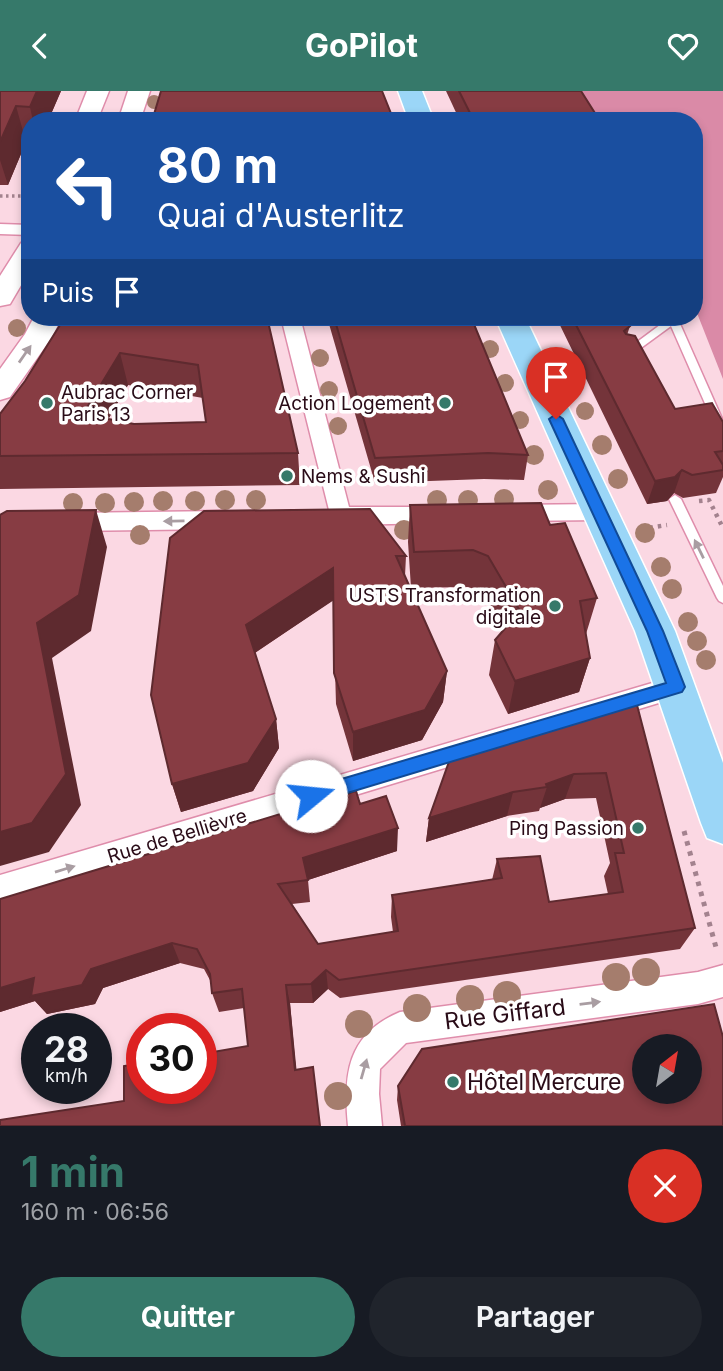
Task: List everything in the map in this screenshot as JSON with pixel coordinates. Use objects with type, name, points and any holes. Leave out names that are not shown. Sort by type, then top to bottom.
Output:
[{"type":"main road","points":[[410,91],[418,112]]},
{"type":"main road","points":[[514,326],[655,631],[721,807]]},
{"type":"street","points":[[90,112],[98,91]]},
{"type":"street","points":[[132,112],[139,91]]},
{"type":"street","points":[[0,229],[21,230]]},
{"type":"street","points":[[0,298],[21,263]]},
{"type":"street","points":[[0,390],[44,326]]},
{"type":"street","points":[[292,326],[329,517],[469,514]]},
{"type":"street","points":[[495,514],[600,512]]},
{"type":"street","points":[[39,522],[241,520]]},
{"type":"street","name":"Rue de Bellièvre","points":[[0,889],[676,687]]},
{"type":"street","name":"Rue Giffard","points":[[365,1126],[360,1083],[369,1053],[379,1042],[400,1028],[698,988],[723,981]]},
{"type":"lane","points":[[626,355],[663,326]]},
{"type":"lane","points":[[676,326],[723,433]]},
{"type":"lane","points":[[675,499],[723,598]]},
{"type":"path","points":[[0,195],[21,196]]},
{"type":"shaded area","points":[[566,91],[723,91],[723,379],[702,326],[703,112],[579,112]]},
{"type":"building","points":[[0,91],[37,91],[30,107],[16,106],[0,142]]},
{"type":"building","points":[[161,91],[382,91],[390,112],[155,112]]},
{"type":"building","points":[[459,91],[581,91],[594,112],[470,112]]},
{"type":"building","points":[[59,326],[269,326],[298,453],[0,456],[0,414],[25,381]],"holes":[[[120,353],[198,365],[206,422],[134,424],[83,414]]]},
{"type":"building","name":"Action Logement","points":[[337,326],[475,326],[528,455],[488,453],[375,458]]},
{"type":"building","points":[[577,326],[630,326],[624,331],[635,336],[675,409],[712,403],[723,422],[723,451],[715,452],[723,470],[692,475],[682,470],[675,477],[655,481]]},
{"type":"building","points":[[541,503],[550,525],[565,523],[597,598],[580,601],[590,658],[515,681],[495,640],[520,611],[488,556],[473,550],[414,552],[410,505]]},
{"type":"building","points":[[370,509],[406,556],[396,556],[447,671],[425,710],[353,732],[334,673],[333,568],[246,625],[276,719],[248,763],[172,784],[151,695],[170,538],[204,511]]},
{"type":"building","points":[[96,510],[79,595],[37,623],[66,774],[32,823],[0,832],[0,515],[7,511]]},
{"type":"building","points":[[637,705],[695,928],[339,980],[326,970],[311,984],[286,985],[295,1070],[313,1067],[320,1126],[0,1126],[0,1120],[124,1101],[126,1066],[126,1104],[217,1104],[217,1051],[248,1046],[242,989],[212,993],[210,974],[197,949],[172,943],[91,969],[82,985],[31,996],[34,978],[0,988],[0,899],[356,791],[360,804],[386,796],[398,828],[303,858],[308,880],[278,884],[318,944],[398,931],[392,895],[502,878],[497,859],[540,856],[549,902],[623,892],[615,853],[624,853],[606,773],[574,774],[546,784],[547,787],[513,792],[429,818],[451,756],[590,713]]},
{"type":"building","points":[[714,1004],[723,1037],[723,1126],[405,1126],[398,1086],[422,1049]]},
{"type":"place","name":"Aubrac Corner Paris 13","points":[[47,403]]},
{"type":"place","name":"Action Logement","points":[[445,403]]},
{"type":"place","name":"Nems & Sushi","points":[[287,476]]},
{"type":"place","name":"USTS Transformation digitale","points":[[555,606]]},
{"type":"place","name":"Ping Passion","points":[[638,828]]},
{"type":"place","name":"Hôtel Mercure","points":[[453,1082]]},
{"type":"route","points":[[311,796],[676,687],[655,631],[556,419]]}]
